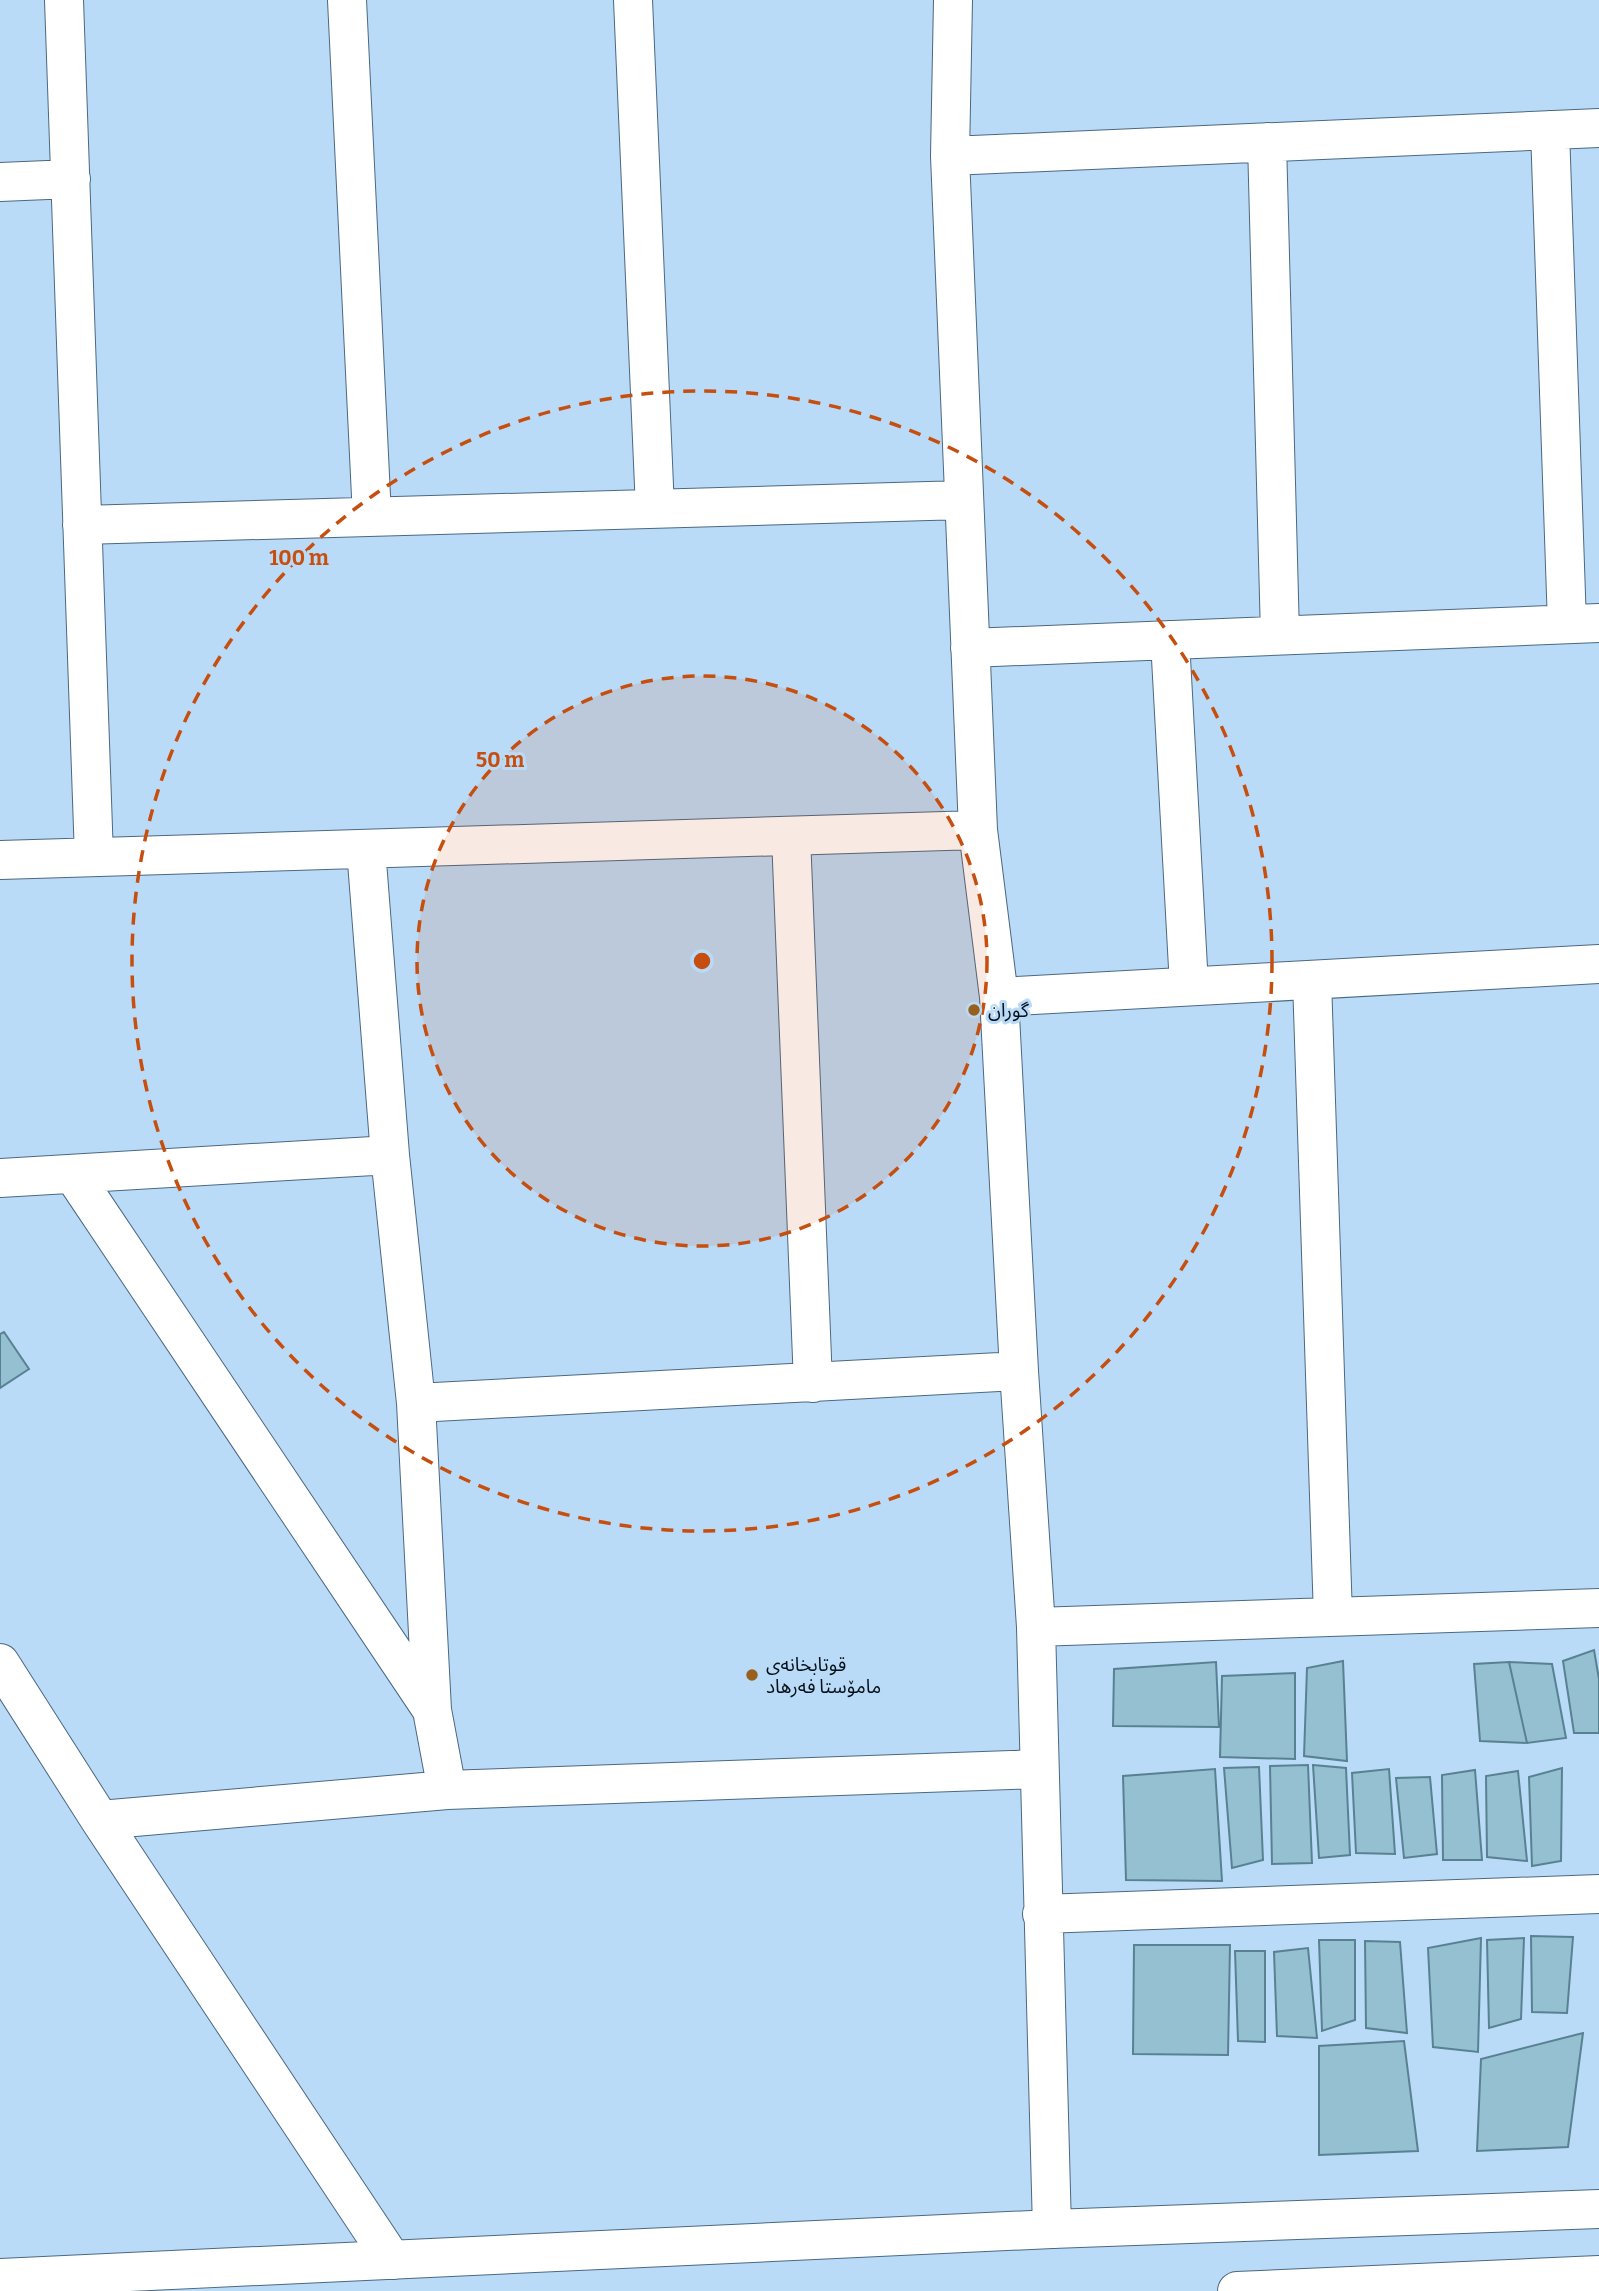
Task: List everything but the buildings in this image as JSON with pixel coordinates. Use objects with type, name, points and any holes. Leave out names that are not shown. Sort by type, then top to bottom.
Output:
[{"type":"street","points":[[64,0],[94,857]]},
{"type":"street","points":[[347,0],[372,517]]},
{"type":"street","points":[[634,0],[655,509]]},
{"type":"street","points":[[953,0],[950,156],[978,830],[999,997],[1035,1627],[1052,2229]]},
{"type":"street","points":[[950,156],[1599,128]]},
{"type":"street","points":[[970,648],[1583,624],[1550,130]]},
{"type":"street","points":[[1267,142],[1280,635]]},
{"type":"street","points":[[0,182],[71,179]]},
{"type":"street","points":[[82,525],[964,500]]},
{"type":"street","points":[[1170,639],[1189,986]]},
{"type":"street","points":[[0,860],[978,830]]},
{"type":"street","points":[[791,836],[813,1383]]},
{"type":"street","points":[[366,849],[390,1155],[416,1402],[432,1710],[447,1790]]},
{"type":"street","points":[[999,997],[1599,964]]},
{"type":"street","points":[[1312,980],[1333,1617]]},
{"type":"street","points":[[0,1178],[390,1155]]},
{"type":"street","points":[[73,1174],[432,1710]]},
{"type":"street","points":[[416,1402],[1019,1371]]},
{"type":"street","points":[[1035,1627],[1599,1608]]},
{"type":"street","points":[[0,1663],[100,1820],[392,2260]]},
{"type":"street","points":[[100,1820],[447,1790],[1039,1769]]},
{"type":"street","points":[[1042,1914],[1599,1894]]},
{"type":"street","points":[[0,2278],[1052,2229],[1599,2209]]},
{"type":"street","points":[[1237,2291],[1599,2275]]},
{"type":"place","name":"گوران","points":[[974,1010]]},
{"type":"place","name":"قوتابخانەی مامۆستا فەرهاد","points":[[752,1675]]}]
